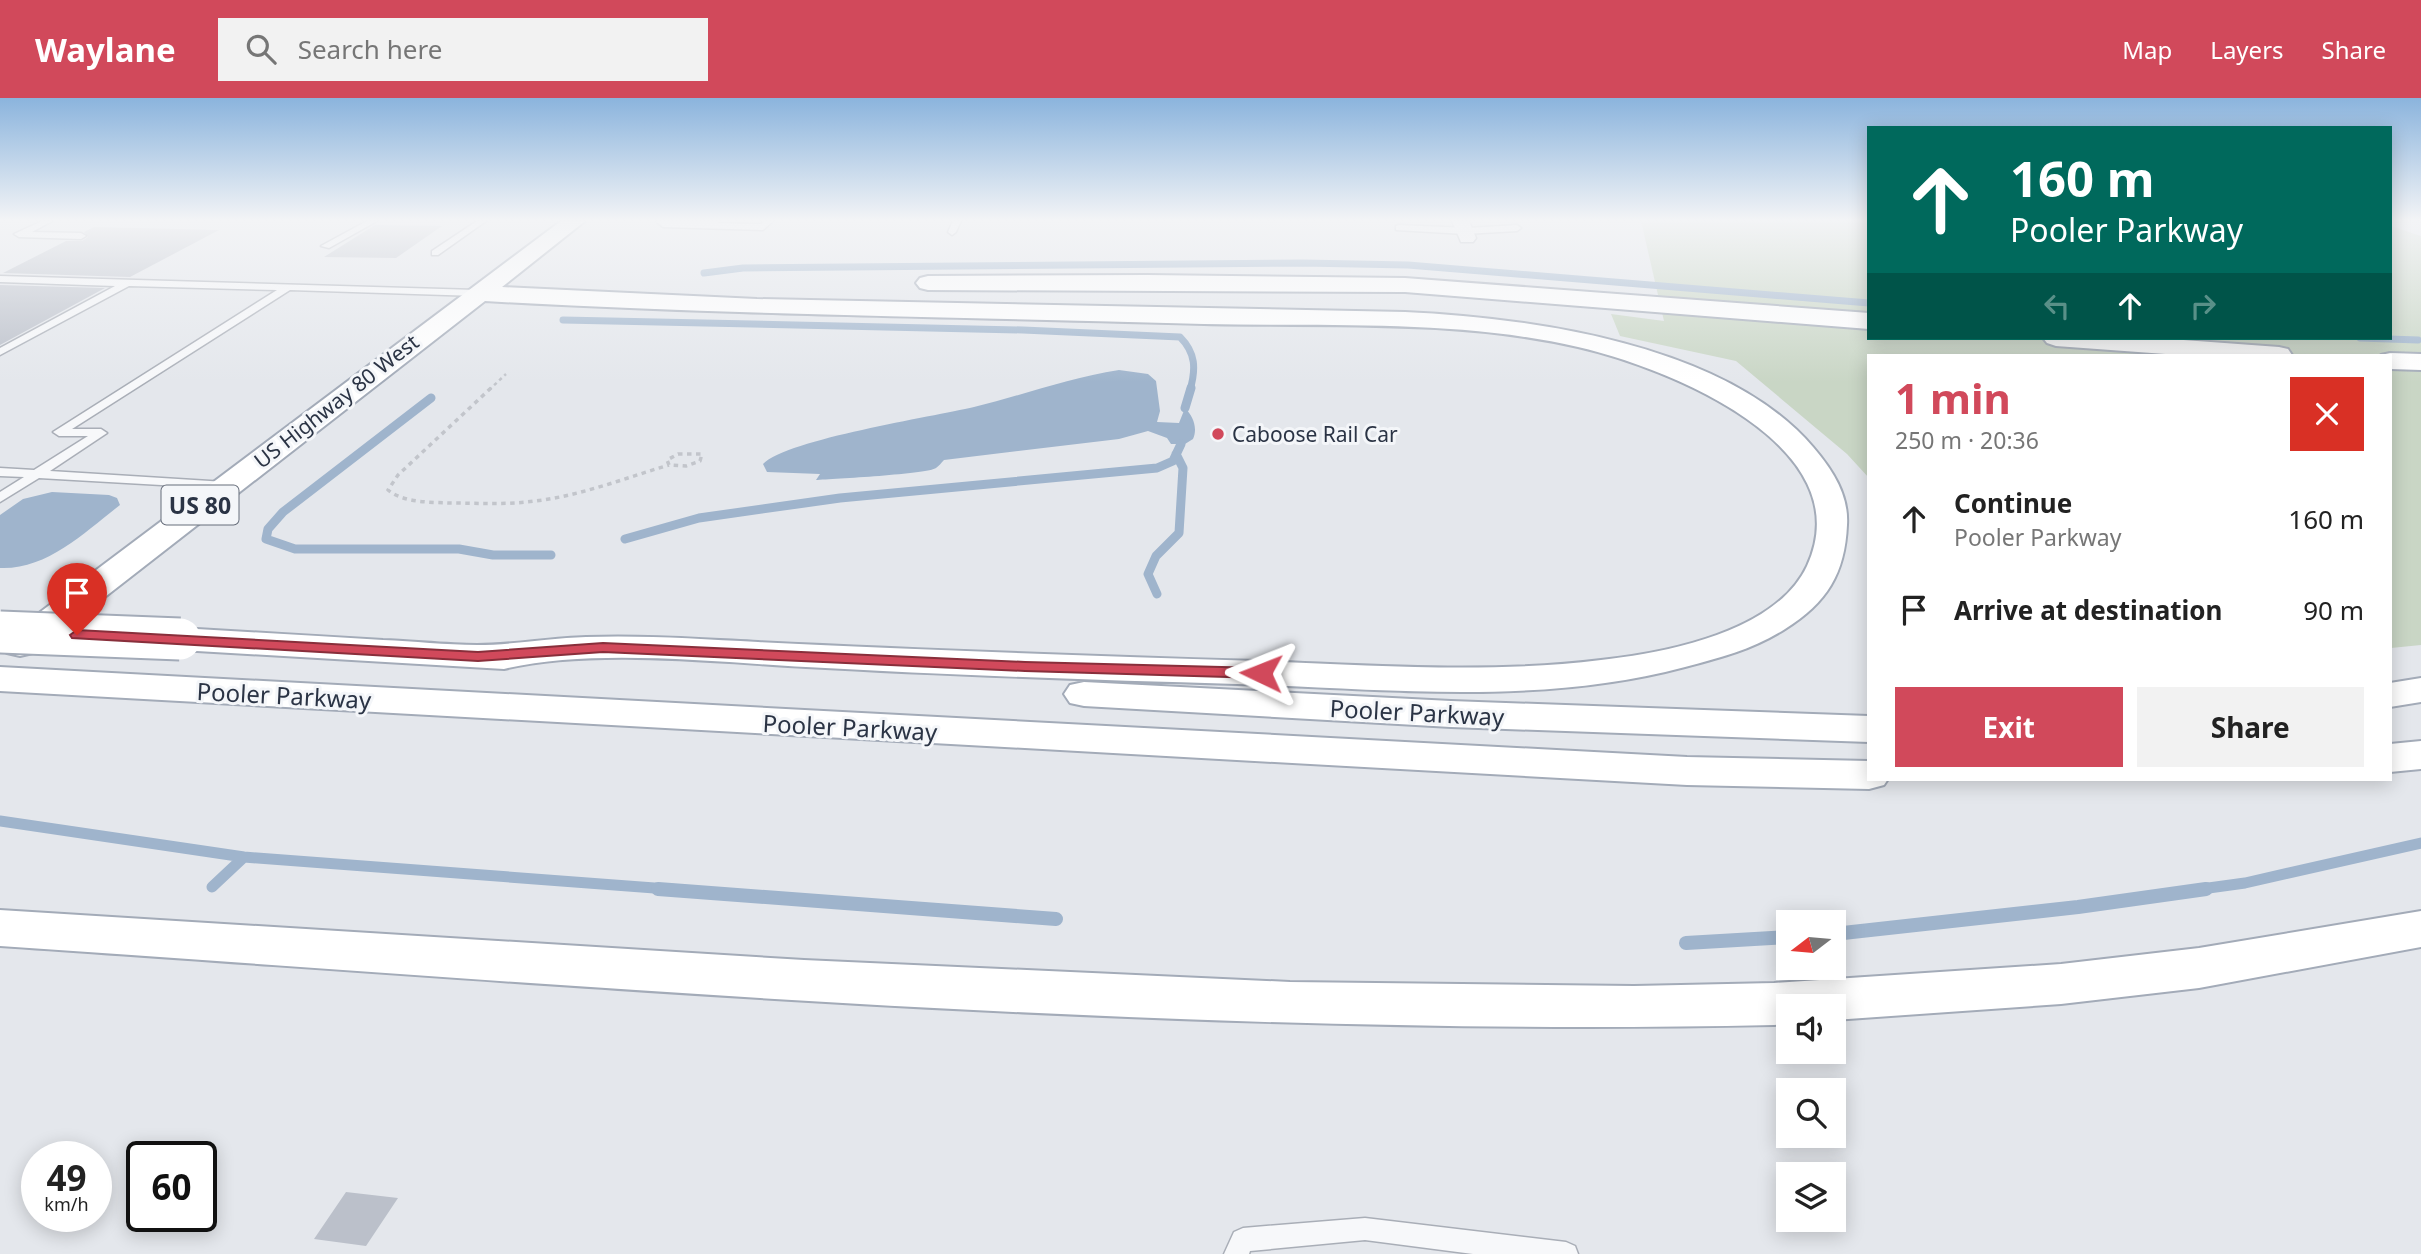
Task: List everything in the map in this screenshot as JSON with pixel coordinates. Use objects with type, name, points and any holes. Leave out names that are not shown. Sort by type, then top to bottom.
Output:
[{"type":"main road","points":[[484,311],[519,275]]},
{"type":"main road","points":[[478,657],[603,648],[1038,667],[1454,678],[1562,676],[1609,671],[1683,657],[1765,628],[1782,617],[1806,593],[1824,567],[1829,553],[1833,506],[1812,463],[1795,444],[1748,407],[1706,382],[1663,365],[1579,339],[1525,329],[1437,322],[608,294],[571,275]]},
{"type":"main road","points":[[911,283],[1405,285],[1867,321]]},
{"type":"main road","points":[[484,311],[608,294],[815,284]]},
{"type":"main road","name":"US Highway 80 West","points":[[0,660],[401,351],[484,311]]},
{"type":"main road","points":[[2082,340],[2266,354]]},
{"type":"main road","points":[[2392,361],[2421,362]]},
{"type":"main road","name":"Pooler Parkway","points":[[0,632],[180,639],[1451,714],[1867,729]]},
{"type":"main road","name":"Pooler Parkway","points":[[0,679],[1687,771],[1867,775]]},
{"type":"main road","points":[[2392,695],[2421,690]]},
{"type":"main road","points":[[2392,758],[2421,755]]},
{"type":"main road","points":[[0,928],[817,981],[1290,1003],[1621,1007],[1774,1004],[2062,984],[2199,968],[2421,929]]},
{"type":"lane","points":[[0,279],[288,287],[484,311]]},
{"type":"lane","points":[[0,352],[127,283]]},
{"type":"lane","points":[[0,498],[101,433],[59,432],[288,287]]},
{"type":"lane","points":[[0,472],[226,486]]},
{"type":"lane","points":[[1236,1254],[1243,1240],[1365,1229],[1566,1254]]},
{"type":"path","points":[[506,374],[398,475],[388,489],[391,493],[397,497],[432,502],[501,504],[537,501],[576,493],[669,465],[685,467],[700,461],[702,454],[678,454],[667,460],[669,465]]},
{"type":"green space","points":[[1653,275],[1867,275],[1867,340],[2392,340],[2392,275],[2421,275],[2421,645],[2392,648],[2392,354],[1867,354],[1867,476],[1847,454],[1736,361],[1620,336],[1611,314],[1664,321]]},
{"type":"water","points":[[1119,370],[1148,374],[1156,381],[1160,411],[1157,422],[1179,423],[1185,408],[1194,422],[1193,439],[1185,444],[1171,444],[1167,438],[1148,431],[1119,439],[944,460],[936,468],[916,472],[816,480],[820,474],[767,472],[763,464],[801,446],[830,438],[974,407]]},
{"type":"water","points":[[52,492],[109,495],[117,498],[120,505],[49,556],[34,563],[0,568],[0,515],[23,499]]},
{"type":"building","points":[[65,275],[134,275],[130,277]]},
{"type":"building","points":[[0,285],[105,288],[0,345]]},
{"type":"building","points":[[346,1192],[398,1198],[366,1246],[314,1239]]},
{"type":"waterway","points":[[1529,275],[1867,303]]},
{"type":"waterway","points":[[563,320],[1023,330],[1180,337],[1192,355],[1193,375],[1190,390]]},
{"type":"waterway","points":[[2392,339],[2418,340]]},
{"type":"waterway","points":[[1185,408],[1191,388]]},
{"type":"waterway","points":[[431,398],[283,512],[268,529],[266,539],[295,549],[459,549],[493,555],[551,555]]},
{"type":"waterway","points":[[1176,454],[1181,444]]},
{"type":"waterway","points":[[625,539],[699,518],[840,498],[1157,468],[1173,461],[1176,454]]},
{"type":"waterway","points":[[1157,594],[1148,574],[1156,556],[1179,533],[1183,468],[1176,454]]},
{"type":"waterway","points":[[0,821],[244,857]]},
{"type":"waterway","points":[[2194,890],[2245,883],[2421,843]]},
{"type":"waterway","points":[[212,887],[244,857]]},
{"type":"waterway","points":[[244,857],[681,890]]},
{"type":"waterway","points":[[658,889],[1056,919]]},
{"type":"waterway","points":[[1846,933],[2078,907],[2206,889]]},
{"type":"waterway","points":[[1686,943],[1776,938]]},
{"type":"place","name":"Caboose Rail Car","points":[[1218,434]]},
{"type":"route","points":[[77,635],[478,657],[603,648],[1261,673]]}]
